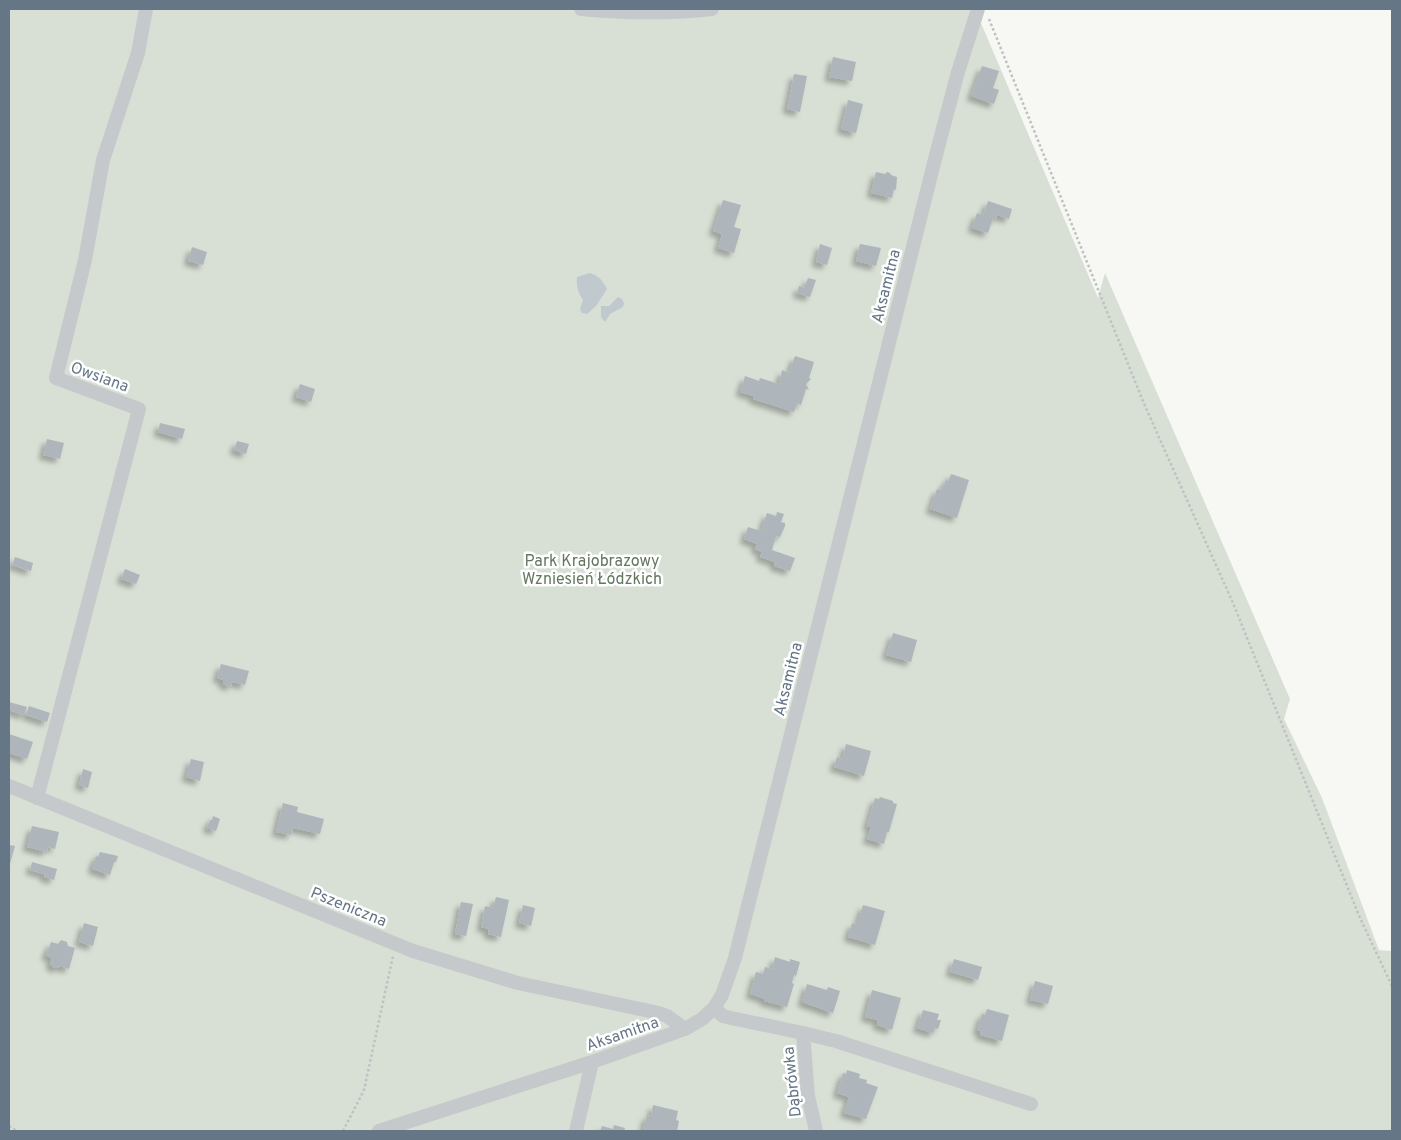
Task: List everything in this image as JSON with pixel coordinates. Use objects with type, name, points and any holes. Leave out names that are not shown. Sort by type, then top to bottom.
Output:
[{"type":"street","name":"Owsiana","points":[[38,798],[139,409],[56,378],[85,260],[103,160],[138,53],[146,9]]},
{"type":"street","points":[[581,9],[668,13],[712,9]]},
{"type":"street","name":"Aksamitna","points":[[379,1131],[592,1062],[685,1029],[702,1019],[714,1008],[722,995],[735,958],[933,165],[958,72],[983,13]]},
{"type":"street","name":"Pszeniczna","points":[[9,786],[395,944],[518,983],[660,1013],[668,1016],[685,1029]]},
{"type":"street","name":"Dąbrówka","points":[[714,1008],[723,1016],[803,1033],[808,1096],[816,1131]]},
{"type":"street","points":[[803,1033],[836,1041],[1031,1104]]},
{"type":"street","points":[[576,1131],[592,1062]]},
{"type":"path","points":[[983,13],[1145,406],[1233,603],[1360,918],[1392,986]]},
{"type":"path","points":[[343,1131],[364,1090],[395,944]]},
{"type":"path","points":[[9,1126],[17,1131]]},
{"type":"green space","name":"Park Krajobrazowy Wzniesień Łódzkich","points":[[9,9],[975,9],[1098,298],[1105,273],[1290,699],[1284,719],[1322,798],[1379,950],[1392,951],[1392,1131],[9,1131]]},
{"type":"shaded area","points":[[590,273],[600,279],[607,289],[596,306],[587,314],[582,313],[580,309],[583,300],[577,286],[577,277]]},
{"type":"shaded area","points":[[618,297],[624,303],[623,307],[610,314],[605,322],[601,317],[601,306],[609,306]]},
{"type":"building","points":[[833,57],[856,62],[852,81],[829,77]]},
{"type":"building","points":[[982,66],[999,71],[993,88],[999,90],[994,104],[971,96]]},
{"type":"building","points":[[794,74],[807,76],[800,112],[787,109]]},
{"type":"building","points":[[848,100],[863,104],[856,133],[841,129]]},
{"type":"building","points":[[876,172],[885,174],[887,172],[897,177],[896,190],[894,189],[892,198],[871,193]]},
{"type":"building","points":[[723,200],[741,205],[734,227],[741,229],[734,253],[718,248],[722,234],[713,231]]},
{"type":"building","points":[[988,201],[1012,209],[1009,219],[997,215],[996,219],[993,218],[988,233],[972,228],[977,213],[983,215]]},
{"type":"building","points":[[820,244],[832,248],[827,265],[816,262]]},
{"type":"building","points":[[860,244],[881,248],[876,266],[856,261]]},
{"type":"building","points":[[192,247],[207,252],[203,265],[188,261]]},
{"type":"building","points":[[808,278],[816,280],[810,297],[797,293],[799,286],[804,288]]},
{"type":"building","points":[[795,356],[814,362],[809,378],[811,379],[806,384],[809,390],[806,389],[801,405],[797,403],[794,412],[753,399],[754,396],[740,392],[745,376],[759,381],[760,378],[779,384],[782,370],[789,373]]},
{"type":"building","points":[[300,384],[315,389],[311,402],[296,397]]},
{"type":"building","points":[[160,423],[185,429],[182,439],[158,432]]},
{"type":"building","points":[[47,439],[64,443],[60,459],[43,455]]},
{"type":"building","points":[[237,441],[249,444],[246,454],[234,450]]},
{"type":"building","points":[[951,474],[969,480],[957,518],[930,509],[937,489],[942,490]]},
{"type":"building","points":[[777,512],[784,514],[781,522],[785,523],[785,526],[780,537],[776,536],[772,550],[795,558],[790,571],[774,566],[775,562],[760,557],[762,552],[755,549],[757,544],[744,539],[748,527],[761,531],[767,513],[776,516]]},
{"type":"building","points":[[15,557],[33,563],[31,571],[12,565]]},
{"type":"building","points":[[125,569],[140,575],[136,584],[121,579]]},
{"type":"building","points":[[893,633],[917,640],[911,662],[886,655]]},
{"type":"building","points":[[221,664],[249,671],[245,685],[232,682],[231,687],[223,684],[224,680],[217,678]]},
{"type":"building","points":[[9,702],[27,707],[24,715],[9,710]]},
{"type":"building","points":[[29,706],[50,713],[47,722],[26,715]]},
{"type":"building","points":[[9,734],[33,742],[27,759],[9,753]]},
{"type":"building","points":[[846,744],[871,751],[864,776],[834,767],[837,757],[842,759]]},
{"type":"building","points":[[191,759],[204,762],[200,781],[186,777]]},
{"type":"building","points":[[83,769],[92,772],[88,788],[79,785]]},
{"type":"building","points":[[880,797],[897,804],[884,844],[867,839],[871,827],[867,826],[875,798],[879,799]]},
{"type":"building","points":[[283,803],[298,807],[297,812],[324,819],[320,834],[293,828],[291,835],[276,832]]},
{"type":"building","points":[[213,816],[220,819],[216,831],[207,828]]},
{"type":"building","points":[[32,826],[59,832],[55,849],[48,847],[47,852],[27,847]]},
{"type":"building","points":[[9,845],[15,846],[9,867]]},
{"type":"building","points":[[100,852],[118,856],[110,875],[92,869],[96,856],[98,857]]},
{"type":"building","points":[[32,862],[57,869],[54,880],[44,877],[45,874],[30,870]]},
{"type":"building","points":[[496,897],[509,900],[501,937],[488,934],[489,929],[481,927],[485,906],[493,908]]},
{"type":"building","points":[[461,902],[473,904],[466,936],[455,934]]},
{"type":"building","points":[[523,905],[535,908],[531,926],[519,923]]},
{"type":"building","points":[[863,905],[885,911],[875,945],[848,937],[852,923],[857,925]]},
{"type":"building","points":[[84,923],[98,927],[93,946],[79,942]]},
{"type":"building","points":[[61,940],[67,942],[68,946],[75,948],[69,969],[60,966],[54,968],[50,964],[52,958],[47,956],[46,953],[51,942],[58,944]]},
{"type":"building","points":[[775,957],[790,962],[790,959],[800,962],[796,976],[794,975],[792,983],[794,984],[787,1007],[764,1001],[765,999],[750,994],[756,972],[763,974],[765,967],[772,969]]},
{"type":"building","points":[[954,959],[982,967],[978,980],[950,972]]},
{"type":"building","points":[[1035,981],[1053,986],[1048,1004],[1030,1000]]},
{"type":"building","points":[[807,984],[827,990],[828,987],[840,991],[833,1013],[802,1002]]},
{"type":"building","points":[[872,990],[901,998],[892,1030],[877,1025],[878,1020],[865,1017]]},
{"type":"building","points":[[987,1009],[1009,1015],[1002,1041],[980,1035],[981,1031],[977,1030],[982,1014],[985,1015]]},
{"type":"building","points":[[923,1010],[939,1014],[937,1020],[941,1020],[938,1029],[935,1028],[933,1033],[917,1028]]},
{"type":"building","points":[[847,1070],[860,1074],[859,1078],[867,1080],[866,1083],[878,1087],[866,1119],[844,1113],[849,1097],[837,1093],[843,1073],[846,1074]]},
{"type":"building","points":[[653,1105],[678,1111],[676,1120],[679,1121],[677,1131],[643,1130],[647,1115],[651,1116]]},
{"type":"building","points":[[614,1125],[625,1128],[624,1131],[600,1131],[602,1126],[613,1129]]}]
